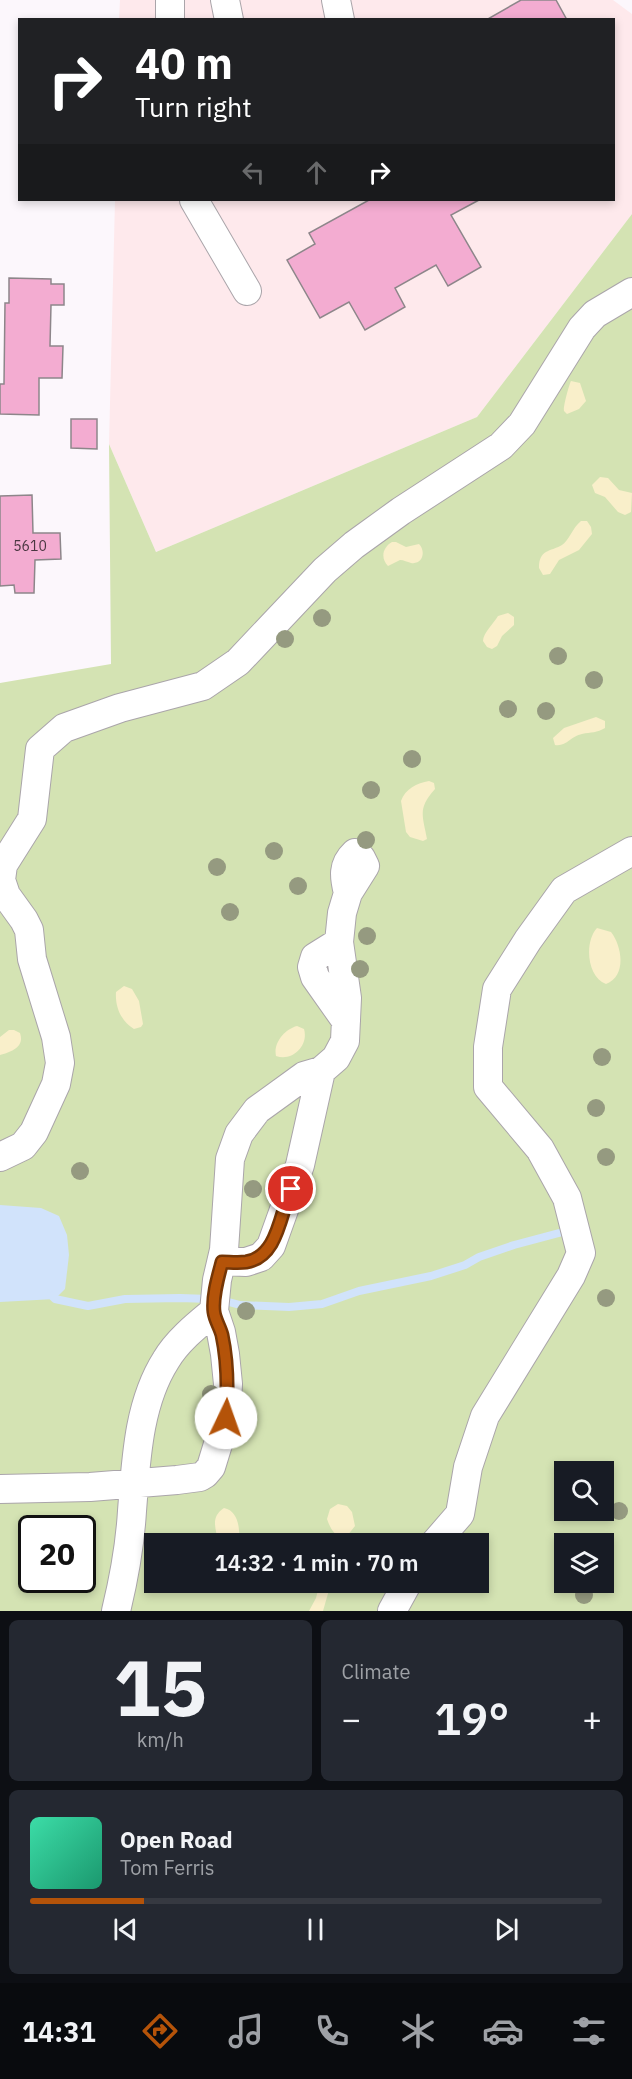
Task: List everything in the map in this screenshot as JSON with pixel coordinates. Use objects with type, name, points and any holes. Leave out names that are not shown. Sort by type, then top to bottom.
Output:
[{"type":"lane","points":[[170,0],[170,18]]},
{"type":"lane","points":[[225,0],[229,18]]},
{"type":"lane","points":[[336,0],[340,18]]},
{"type":"lane","points":[[195,201],[247,291]]},
{"type":"lane","points":[[0,1157],[22,1146],[34,1132],[56,1084],[60,1063],[56,1037],[32,959],[29,930],[6,895],[1,880],[3,865],[32,819],[40,749],[64,728],[120,708],[183,693],[203,686],[227,671],[325,570],[354,545],[401,511],[501,446],[522,424],[582,328],[595,314],[632,292]]},
{"type":"lane","points":[[444,1533],[460,1514],[468,1467],[485,1416],[571,1276],[581,1252],[567,1198],[540,1149],[489,1087],[488,1047],[497,989],[564,890],[632,851]]},
{"type":"lane","points":[[0,1489],[90,1487],[200,1477],[211,1467],[226,1418],[228,1384],[221,1332],[214,1311],[227,1221],[230,1159],[238,1134],[257,1110],[304,1076],[321,1071],[336,1058],[345,1041],[346,998],[339,942],[342,913],[348,893]]},
{"type":"lane","points":[[219,1271],[261,1257],[271,1246],[300,1166],[321,1071]]},
{"type":"lane","points":[[117,1611],[128,1551],[133,1482],[144,1415],[165,1360],[198,1324],[214,1311]]},
{"type":"lane","points":[[392,1611],[402,1593]]},
{"type":"shaded area","points":[[120,0],[613,0],[632,14],[632,214],[477,417],[156,552],[109,444],[115,201],[615,201],[615,18],[119,18]]},
{"type":"green space","points":[[632,214],[632,1611],[0,1611],[0,683],[111,664],[109,444],[156,552],[477,417]]},
{"type":"sand","points":[[571,381],[580,383],[586,401],[579,409],[567,414],[564,409]]},
{"type":"sand","points":[[600,477],[608,478],[619,490],[632,493],[631,512],[625,515],[618,512],[605,497],[595,493],[592,485]]},
{"type":"sand","points":[[581,521],[587,521],[592,534],[579,550],[559,560],[550,574],[543,575],[539,562],[543,554],[564,543]]},
{"type":"sand","points":[[392,542],[406,547],[419,544],[423,554],[421,560],[411,563],[400,560],[388,566],[384,560],[384,553],[386,547]]},
{"type":"sand","points":[[508,613],[514,617],[514,625],[502,636],[497,646],[492,649],[487,647],[483,638],[487,631],[498,616]]},
{"type":"sand","points":[[596,717],[605,721],[605,728],[597,732],[578,735],[562,744],[555,745],[553,738],[564,728]]},
{"type":"sand","points":[[429,781],[434,783],[435,789],[424,808],[423,818],[427,839],[423,841],[410,837],[406,832],[401,801],[412,787]]},
{"type":"sand","points":[[597,928],[611,932],[620,952],[620,968],[613,980],[606,984],[600,980],[591,967],[590,942]]},
{"type":"sand","points":[[124,986],[132,989],[139,1001],[143,1024],[141,1027],[134,1029],[120,1013],[116,992]]},
{"type":"sand","points":[[297,1026],[304,1029],[302,1047],[288,1057],[276,1056],[276,1046],[281,1037],[288,1030]]},
{"type":"sand","points":[[9,1030],[20,1033],[21,1042],[12,1050],[0,1055],[0,1037]]},
{"type":"sand","points":[[338,1504],[347,1506],[352,1512],[355,1526],[349,1533],[334,1532],[327,1519],[330,1509]]},
{"type":"sand","points":[[224,1508],[233,1513],[239,1533],[217,1533],[215,1520]]},
{"type":"sand","points":[[317,1593],[328,1593],[323,1611],[309,1611]]},
{"type":"water","points":[[0,1205],[41,1208],[59,1216],[67,1235],[69,1255],[65,1289],[55,1299],[0,1302]]},
{"type":"building","points":[[521,0],[556,0],[566,18],[490,18]]},
{"type":"building","points":[[367,201],[477,201],[451,215],[481,267],[448,286],[436,265],[395,288],[405,307],[365,330],[349,302],[320,318],[287,260],[315,244],[309,233]]},
{"type":"building","points":[[9,278],[51,279],[51,284],[64,284],[64,305],[51,305],[50,346],[63,346],[62,378],[39,378],[39,415],[0,414],[0,384],[4,384],[5,303],[9,303]]},
{"type":"building","points":[[71,419],[97,419],[97,449],[71,448]]},
{"type":"building","points":[[32,495],[33,533],[60,533],[61,559],[35,560],[34,593],[15,593],[14,585],[0,586],[0,496]]},
{"type":"waterway","points":[[221,1300],[240,1305],[289,1307],[322,1304],[359,1291],[431,1276],[514,1245],[559,1233]]},
{"type":"waterway","points":[[52,1296],[55,1299],[88,1306],[125,1299],[209,1299]]},
{"type":"route","points":[[226,1418],[228,1384],[225,1354],[214,1311],[217,1280],[222,1262],[246,1262],[261,1257],[271,1246],[291,1189]]}]
